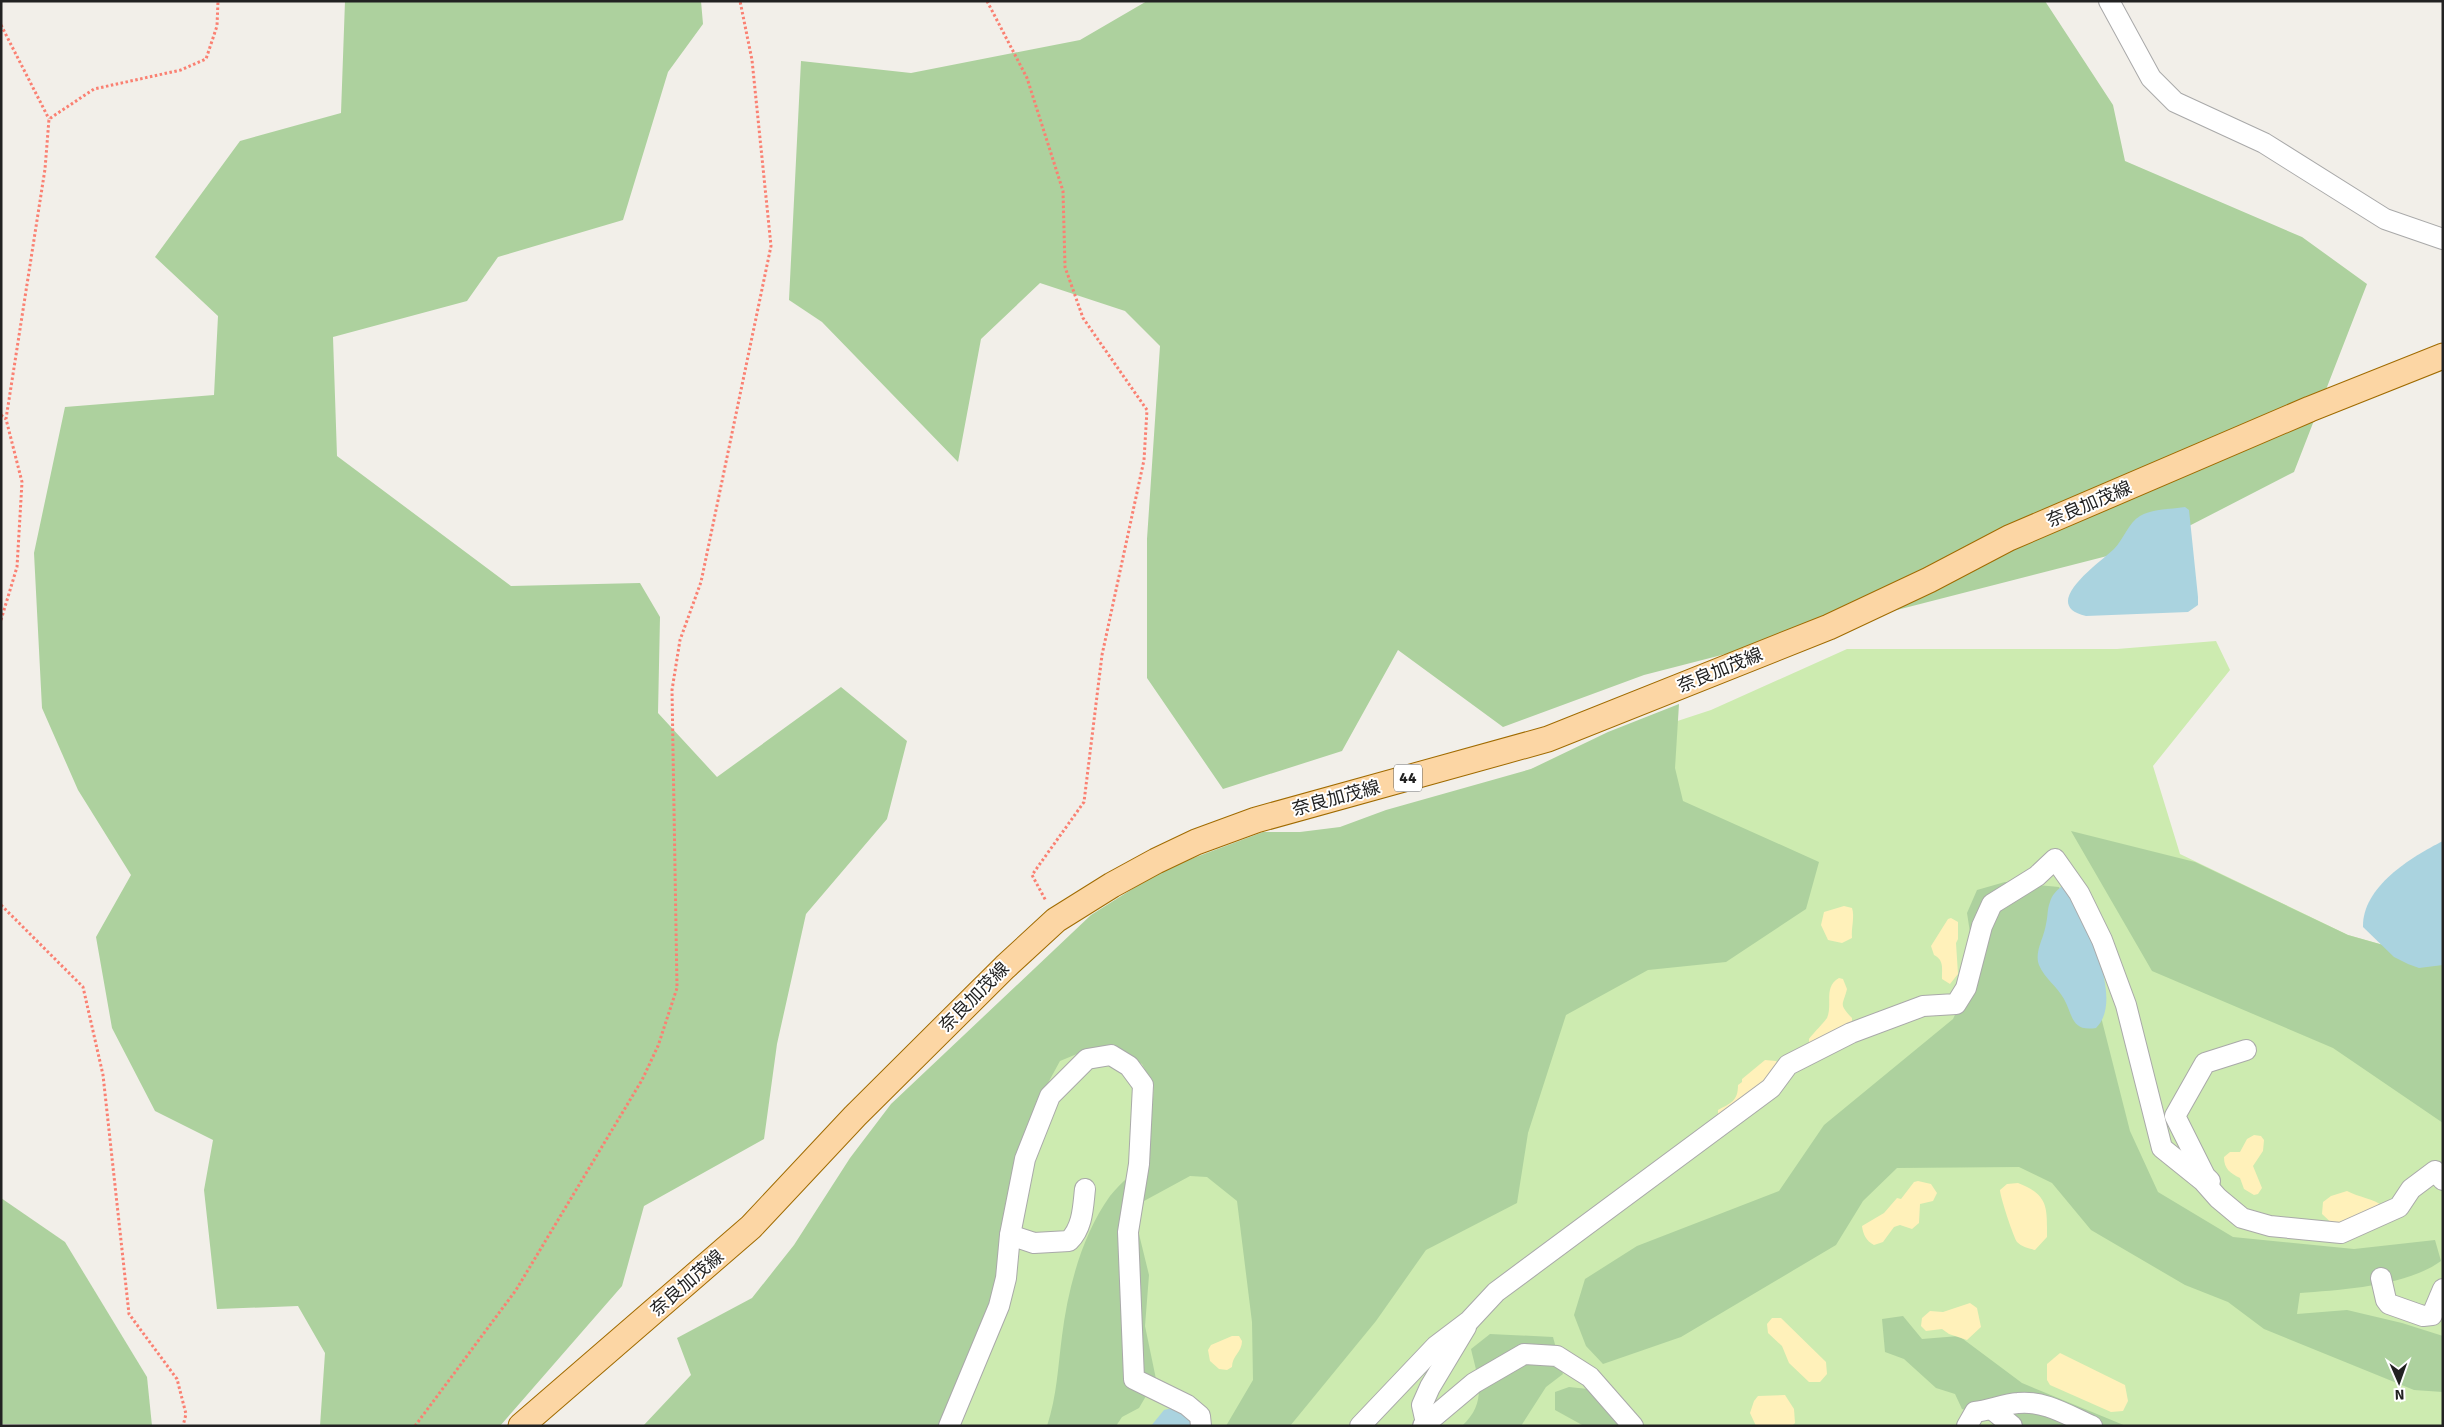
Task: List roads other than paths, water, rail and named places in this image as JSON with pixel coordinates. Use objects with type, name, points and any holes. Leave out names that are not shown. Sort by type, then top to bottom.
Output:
[{"type":"main road","name":"奈良加茂線","points":[[521,1426],[751,1227],[855,1116],[1004,967],[1056,920],[1147,866],[1196,842],[1256,820],[1548,739],[1820,630],[1929,580],[2009,538],[2310,409],[2443,356]]},
{"type":"street","points":[[2109,1],[2151,78],[2175,102],[2264,143],[2386,219],[2443,239]]},
{"type":"street","points":[[1425,1424],[1422,1405],[1430,1386],[1470,1321],[1496,1292],[1771,1088],[1788,1065],[1887,1018],[1923,1006],[1956,1004],[1966,988],[1982,926],[1992,904],[2037,876],[2055,860],[2079,893],[2102,940],[2126,1005],[2162,1148],[2242,1218],[2270,1226],[2341,1233],[2398,1207],[2411,1189],[2436,1171],[2443,1180]]},
{"type":"street","points":[[2246,1050],[2205,1063],[2174,1116],[2205,1176],[2226,1196],[2257,1215],[2282,1221],[2327,1225],[2368,1222]]},
{"type":"street","points":[[949,1426],[999,1306],[1006,1278],[1010,1235],[1025,1159],[1050,1096],[1087,1059],[1111,1055],[1129,1066],[1142,1084],[1139,1164],[1128,1232],[1134,1379],[1188,1406],[1200,1416],[1200,1426]]},
{"type":"street","points":[[1010,1235],[1034,1243],[1069,1241],[1077,1233],[1080,1224],[1085,1188]]},
{"type":"street","points":[[2382,1278],[2386,1300],[2389,1304],[2423,1316],[2432,1315],[2443,1289]]},
{"type":"street","points":[[1360,1426],[1436,1346],[1470,1321]]},
{"type":"street","points":[[1425,1424],[1474,1383],[1524,1354],[1557,1356],[1590,1377],[1632,1426]]},
{"type":"street","points":[[1967,1426],[1975,1412],[1993,1410],[2016,1403],[2031,1402],[2048,1406],[2092,1426]]},
{"type":"street","points":[[1993,1410],[2012,1426]]},
{"type":"water","points":[[2185,507],[2189,510],[2198,605],[2188,612],[2086,616],[2073,610],[2068,603],[2070,593],[2087,573],[2114,549],[2136,519],[2150,512]]},
{"type":"water","points":[[2443,841],[2443,965],[2419,968],[2394,957],[2363,927],[2365,912],[2379,886],[2391,875],[2403,865]]},
{"type":"water","points":[[2061,887],[2069,887],[2099,958],[2106,998],[2104,1015],[2096,1028],[2088,1029],[2077,1025],[2061,994],[2039,965],[2038,950],[2045,929],[2049,905],[2053,895]]},
{"type":"water","points":[[1172,1408],[1192,1416],[1194,1426],[1151,1426],[1164,1410]]}]
